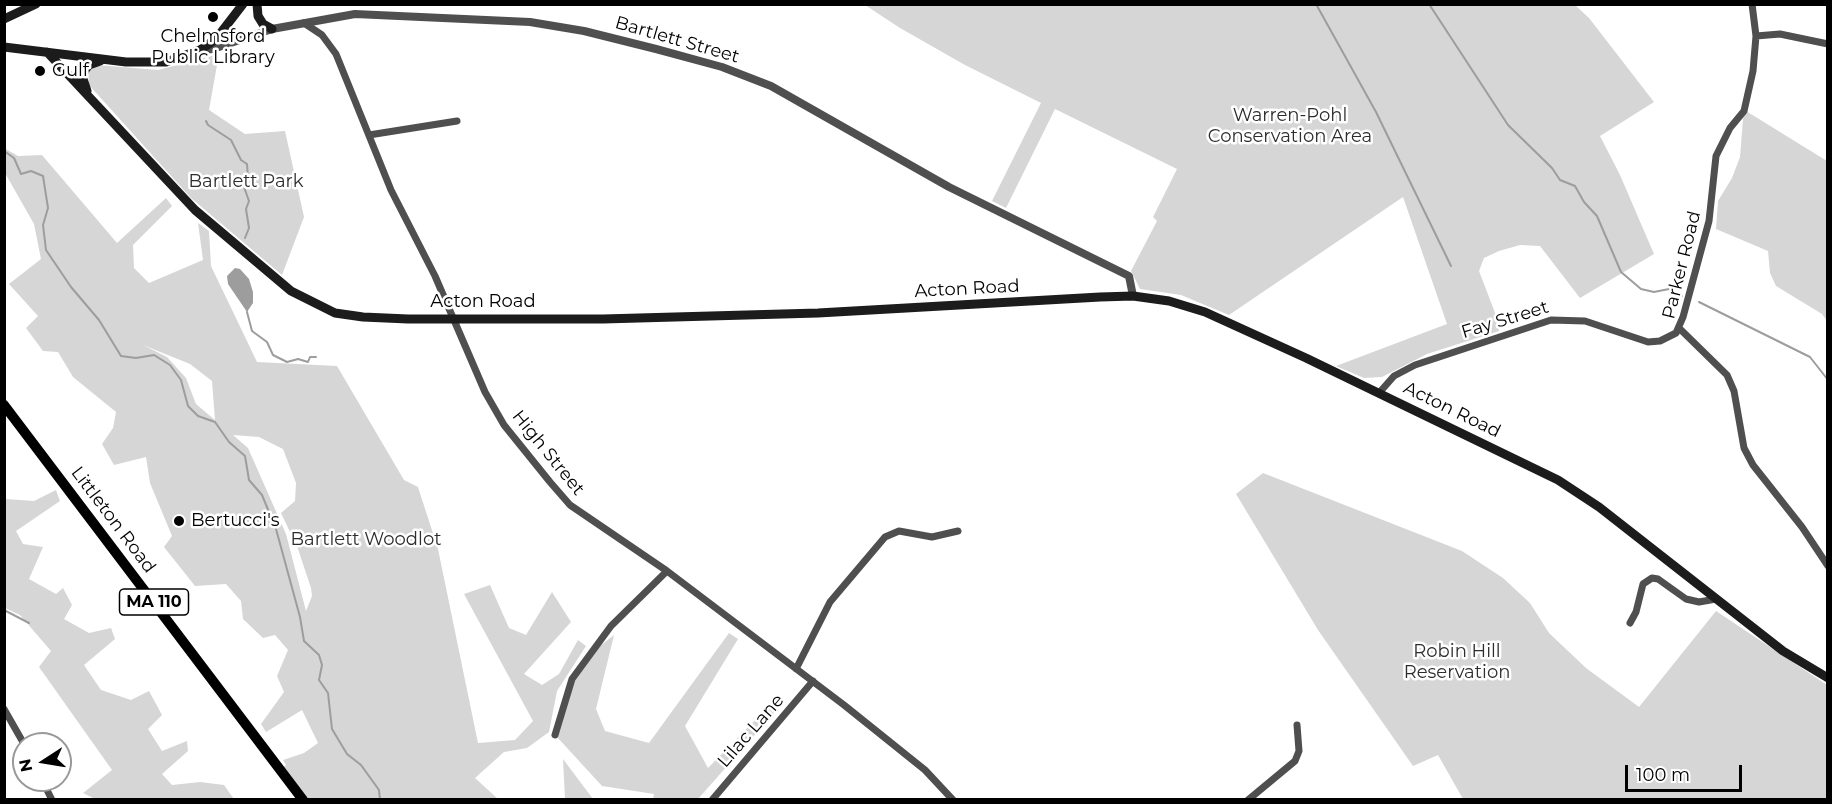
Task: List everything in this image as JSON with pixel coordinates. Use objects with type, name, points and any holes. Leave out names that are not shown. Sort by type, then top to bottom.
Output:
[{"type":"main road","points":[[6,20],[36,4]]},
{"type":"main road","points":[[200,50],[216,39],[243,4]]},
{"type":"main road","points":[[257,4],[258,16],[263,24],[272,29]]},
{"type":"main road","name":"Bartlett Street","points":[[5,46],[126,63],[166,62],[200,50]]},
{"type":"main road","name":"Acton Road","points":[[47,52],[195,210],[291,291],[335,313],[363,317],[452,319],[706,318],[1133,296],[1168,301],[1205,312],[1565,484],[1599,507],[1783,651],[1827,678]]},
{"type":"main road","points":[[89,96],[83,82],[84,71],[92,63],[105,60]]},
{"type":"main road","name":"Littleton Road","points":[[4,405],[303,800]]},
{"type":"street","name":"Parker Road","points":[[1752,4],[1756,36],[1753,71],[1744,111],[1730,128],[1716,156],[1709,221],[1679,328],[1727,375],[1734,391],[1744,448],[1753,465],[1802,527],[1827,566]]},
{"type":"street","name":"Bartlett Street","points":[[200,50],[213,49],[272,29],[355,14],[530,22],[584,31],[722,67],[771,86],[949,187],[1129,276],[1133,296]]},
{"type":"street","name":"High Street","points":[[304,23],[322,35],[336,54],[369,135],[485,392],[504,425],[550,482],[570,505],[667,571],[813,681],[925,770],[953,800]]},
{"type":"street","points":[[1756,36],[1780,34],[1827,44]]},
{"type":"street","points":[[369,135],[457,121]]},
{"type":"street","name":"Fay Street","points":[[1378,393],[1394,376],[1415,365],[1551,320],[1585,321],[1648,342],[1666,339],[1679,328]]},
{"type":"street","points":[[796,669],[830,602],[885,537],[899,531],[932,537],[958,531]]},
{"type":"street","points":[[555,735],[572,680],[611,626],[667,571]]},
{"type":"street","points":[[1630,623],[1636,612],[1643,584],[1652,578],[1658,579],[1686,599],[1699,602],[1716,599]]},
{"type":"street","name":"Lilac Lane","points":[[712,800],[813,681]]},
{"type":"street","points":[[4,709],[17,732]]},
{"type":"street","points":[[1248,800],[1298,757],[1297,725]]},
{"type":"green space","name":"Warren-Pohl Conservation Area","points":[[865,5],[1575,5],[1589,18],[1654,102],[1600,136],[1620,175],[1654,254],[1580,298],[1540,246],[1520,245],[1499,251],[1484,258],[1479,271],[1497,318],[1499,331],[1427,354],[1382,377],[1364,378],[1336,366],[1447,324],[1403,197],[1229,315],[1181,295],[1140,289],[1131,271],[1157,221],[1153,217],[1177,169],[1055,109],[1006,208],[992,201],[1041,103],[965,65]]},
{"type":"green space","name":"Bartlett Park","points":[[219,54],[209,110],[245,134],[285,131],[304,217],[282,275],[191,198],[89,85],[88,72],[97,65],[158,70]]},
{"type":"green space","points":[[1746,111],[1827,161],[1827,321],[1822,314],[1776,286],[1770,273],[1768,251],[1716,229],[1718,201],[1732,178],[1740,157],[1743,119]]},
{"type":"green space","name":"Bartlett Woodlot","points":[[4,148],[18,156],[42,155],[117,243],[166,198],[172,206],[133,245],[134,268],[149,283],[203,260],[198,223],[209,231],[211,266],[257,362],[337,366],[404,480],[418,487],[438,549],[478,743],[515,740],[533,721],[464,594],[490,585],[509,628],[526,635],[552,592],[571,622],[524,674],[542,685],[559,674],[578,640],[586,646],[557,691],[549,732],[527,748],[504,752],[475,778],[498,799],[303,799],[281,769],[286,765],[283,760],[304,753],[318,743],[302,710],[266,732],[261,724],[284,692],[277,676],[288,650],[275,635],[263,638],[243,619],[241,601],[226,584],[195,586],[164,547],[172,536],[150,483],[146,457],[114,465],[102,444],[113,428],[116,412],[73,377],[58,352],[43,351],[26,328],[38,316],[9,284],[41,259],[34,224],[5,173]],"holes":[[[143,345],[190,364],[212,381],[215,420],[196,404],[186,378],[167,357]],[[233,435],[259,437],[283,449],[296,483],[295,501],[281,513],[298,549],[311,588],[312,596],[306,611],[286,534],[248,448]]]},
{"type":"green space","name":"Robin Hill Reservation","points":[[1263,473],[1462,551],[1503,578],[1530,603],[1549,633],[1586,668],[1639,707],[1716,611],[1827,685],[1827,799],[1463,799],[1438,755],[1413,766],[1318,630],[1236,494]]},
{"type":"green space","points":[[56,490],[60,501],[16,531],[23,544],[43,547],[29,579],[56,594],[63,588],[72,605],[64,619],[89,633],[111,628],[115,639],[84,665],[101,690],[131,700],[149,691],[162,715],[148,729],[162,751],[187,741],[188,751],[162,774],[172,785],[200,782],[224,785],[234,799],[97,800],[83,793],[112,770],[39,667],[51,651],[20,615],[5,608],[5,499],[34,501]]},
{"type":"green space","points":[[729,633],[738,639],[685,726],[708,768],[775,700],[782,704],[698,799],[653,799],[654,794],[602,786],[557,737],[572,679],[595,650],[614,635],[596,709],[605,731],[649,743]]},
{"type":"green space","points":[[563,759],[593,799],[565,799]]},
{"type":"shaded area","points":[[235,268],[240,269],[249,279],[253,292],[253,303],[247,312],[228,284],[227,276]]},
{"type":"waterway","points":[[1316,4],[1376,112],[1451,266]]},
{"type":"waterway","points":[[1429,4],[1508,125],[1552,168],[1560,180],[1575,186],[1584,202],[1597,216],[1621,272],[1641,289],[1654,292],[1669,289],[1682,296]]},
{"type":"waterway","points":[[206,121],[208,125],[231,140],[241,160],[247,164],[248,178],[244,187],[249,201],[246,209],[249,228],[245,238]]},
{"type":"waterway","points":[[4,151],[14,158],[21,174],[31,171],[43,176],[48,208],[43,225],[46,250],[71,287],[99,320],[121,356],[136,358],[154,355],[170,365],[181,380],[188,406],[198,416],[215,422],[229,442],[245,456],[249,480],[262,495],[276,529],[300,617],[304,641],[319,655],[322,665],[319,680],[328,693],[332,729],[347,754],[361,765],[379,790],[380,800]]},
{"type":"waterway","points":[[1699,302],[1810,357],[1828,380]]},
{"type":"waterway","points":[[247,312],[252,331],[267,342],[273,355],[287,362],[298,359],[308,362],[310,357],[316,357]]},
{"type":"waterway","points":[[4,610],[29,623]]},
{"type":"place","name":"Chelmsford Public Library","points":[[213,17]]},
{"type":"place","name":"Gulf","points":[[40,71]]},
{"type":"place","name":"Bertucci's","points":[[179,521]]}]
